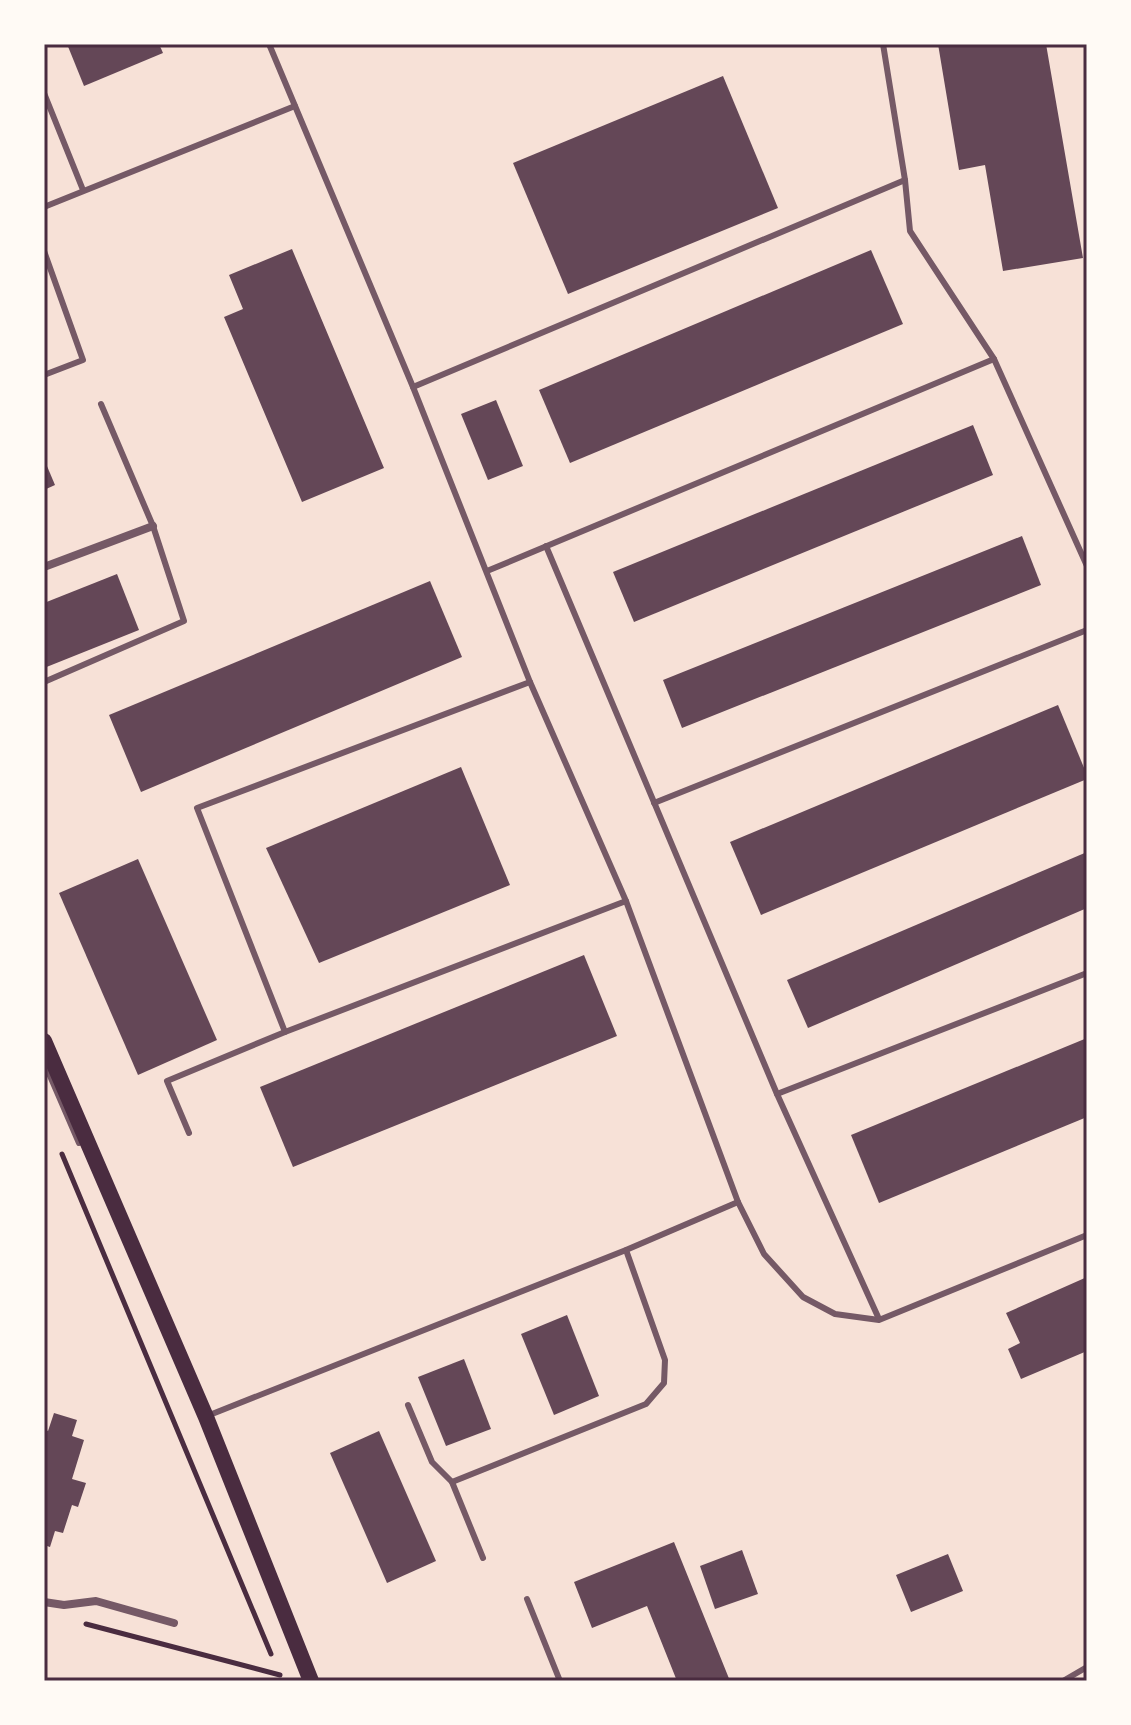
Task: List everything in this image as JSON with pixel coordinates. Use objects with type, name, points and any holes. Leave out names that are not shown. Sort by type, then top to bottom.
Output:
[{"type":"main road","points":[[44,1041],[206,1417],[311,1681]]},
{"type":"street","points":[[44,567],[153,526]]},
{"type":"street","points":[[44,1602],[64,1605],[96,1601],[174,1623]]},
{"type":"lane","points":[[269,44],[413,387],[530,682],[626,901],[738,1202],[764,1254],[803,1297],[835,1314],[879,1320],[1087,1235]]},
{"type":"lane","points":[[883,44],[910,231],[994,359],[1087,566]]},
{"type":"lane","points":[[44,93],[83,190]]},
{"type":"lane","points":[[44,207],[295,106]]},
{"type":"lane","points":[[413,387],[905,180]]},
{"type":"lane","points":[[44,251],[83,360],[44,375]]},
{"type":"lane","points":[[487,571],[994,359]]},
{"type":"lane","points":[[44,682],[184,621],[153,526],[101,404]]},
{"type":"lane","points":[[546,546],[777,1094],[879,1320]]},
{"type":"lane","points":[[654,803],[1087,630]]},
{"type":"lane","points":[[285,1032],[197,808],[530,682]]},
{"type":"lane","points":[[189,1133],[167,1081],[285,1032],[626,901]]},
{"type":"lane","points":[[777,1094],[1087,973]]},
{"type":"lane","points":[[44,1062],[118,1233],[131,1242]]},
{"type":"lane","points":[[206,1417],[626,1250],[738,1202]]},
{"type":"lane","points":[[452,1482],[646,1404],[664,1383],[665,1360],[626,1250]]},
{"type":"lane","points":[[408,1405],[432,1462],[452,1482],[483,1558]]},
{"type":"lane","points":[[527,1599],[560,1681]]},
{"type":"lane","points":[[1063,1681],[1087,1667]]},
{"type":"path","points":[[62,1153],[282,1681]]},
{"type":"building","points":[[67,44],[159,44],[163,53],[84,86]]},
{"type":"building","points":[[938,44],[1046,44],[1083,258],[1003,271],[985,165],[959,170]]},
{"type":"building","points":[[723,76],[778,208],[568,294],[513,163]]},
{"type":"building","points":[[292,249],[384,468],[302,502],[224,317],[243,309],[229,275]]},
{"type":"building","points":[[871,250],[903,324],[570,463],[539,390]]},
{"type":"building","points":[[496,400],[523,466],[488,480],[461,414]]},
{"type":"building","points":[[973,425],[993,475],[634,622],[613,572]]},
{"type":"building","points":[[44,459],[55,485],[44,490]]},
{"type":"building","points":[[1022,536],[1041,585],[682,728],[663,680]]},
{"type":"building","points":[[117,574],[139,630],[44,668],[44,603]]},
{"type":"building","points":[[430,581],[462,657],[141,792],[109,715]]},
{"type":"building","points":[[1058,705],[1087,779],[761,915],[730,842]]},
{"type":"building","points":[[461,767],[510,885],[319,963],[266,848]]},
{"type":"building","points":[[1087,852],[1087,908],[808,1028],[787,980]]},
{"type":"building","points":[[138,859],[217,1040],[138,1075],[59,893]]},
{"type":"building","points":[[584,955],[617,1036],[293,1167],[260,1087]]},
{"type":"building","points":[[1087,1038],[1087,1117],[879,1203],[851,1135]]},
{"type":"building","points":[[1087,1277],[1087,1351],[1021,1379],[1008,1349],[1020,1343],[1006,1313]]},
{"type":"building","points":[[567,1315],[599,1396],[554,1415],[521,1334]]},
{"type":"building","points":[[464,1359],[491,1429],[446,1446],[418,1377]]},
{"type":"building","points":[[54,1413],[77,1420],[72,1436],[84,1440],[72,1479],[86,1483],[78,1507],[72,1505],[63,1533],[55,1531],[50,1547],[44,1545],[44,1429],[48,1431]]},
{"type":"building","points":[[379,1431],[436,1561],[387,1583],[330,1453]]},
{"type":"building","points":[[674,1542],[730,1681],[677,1681],[647,1606],[592,1628],[574,1582]]},
{"type":"building","points":[[742,1550],[758,1594],[715,1609],[700,1566]]},
{"type":"building","points":[[948,1554],[963,1591],[911,1612],[896,1575]]}]
